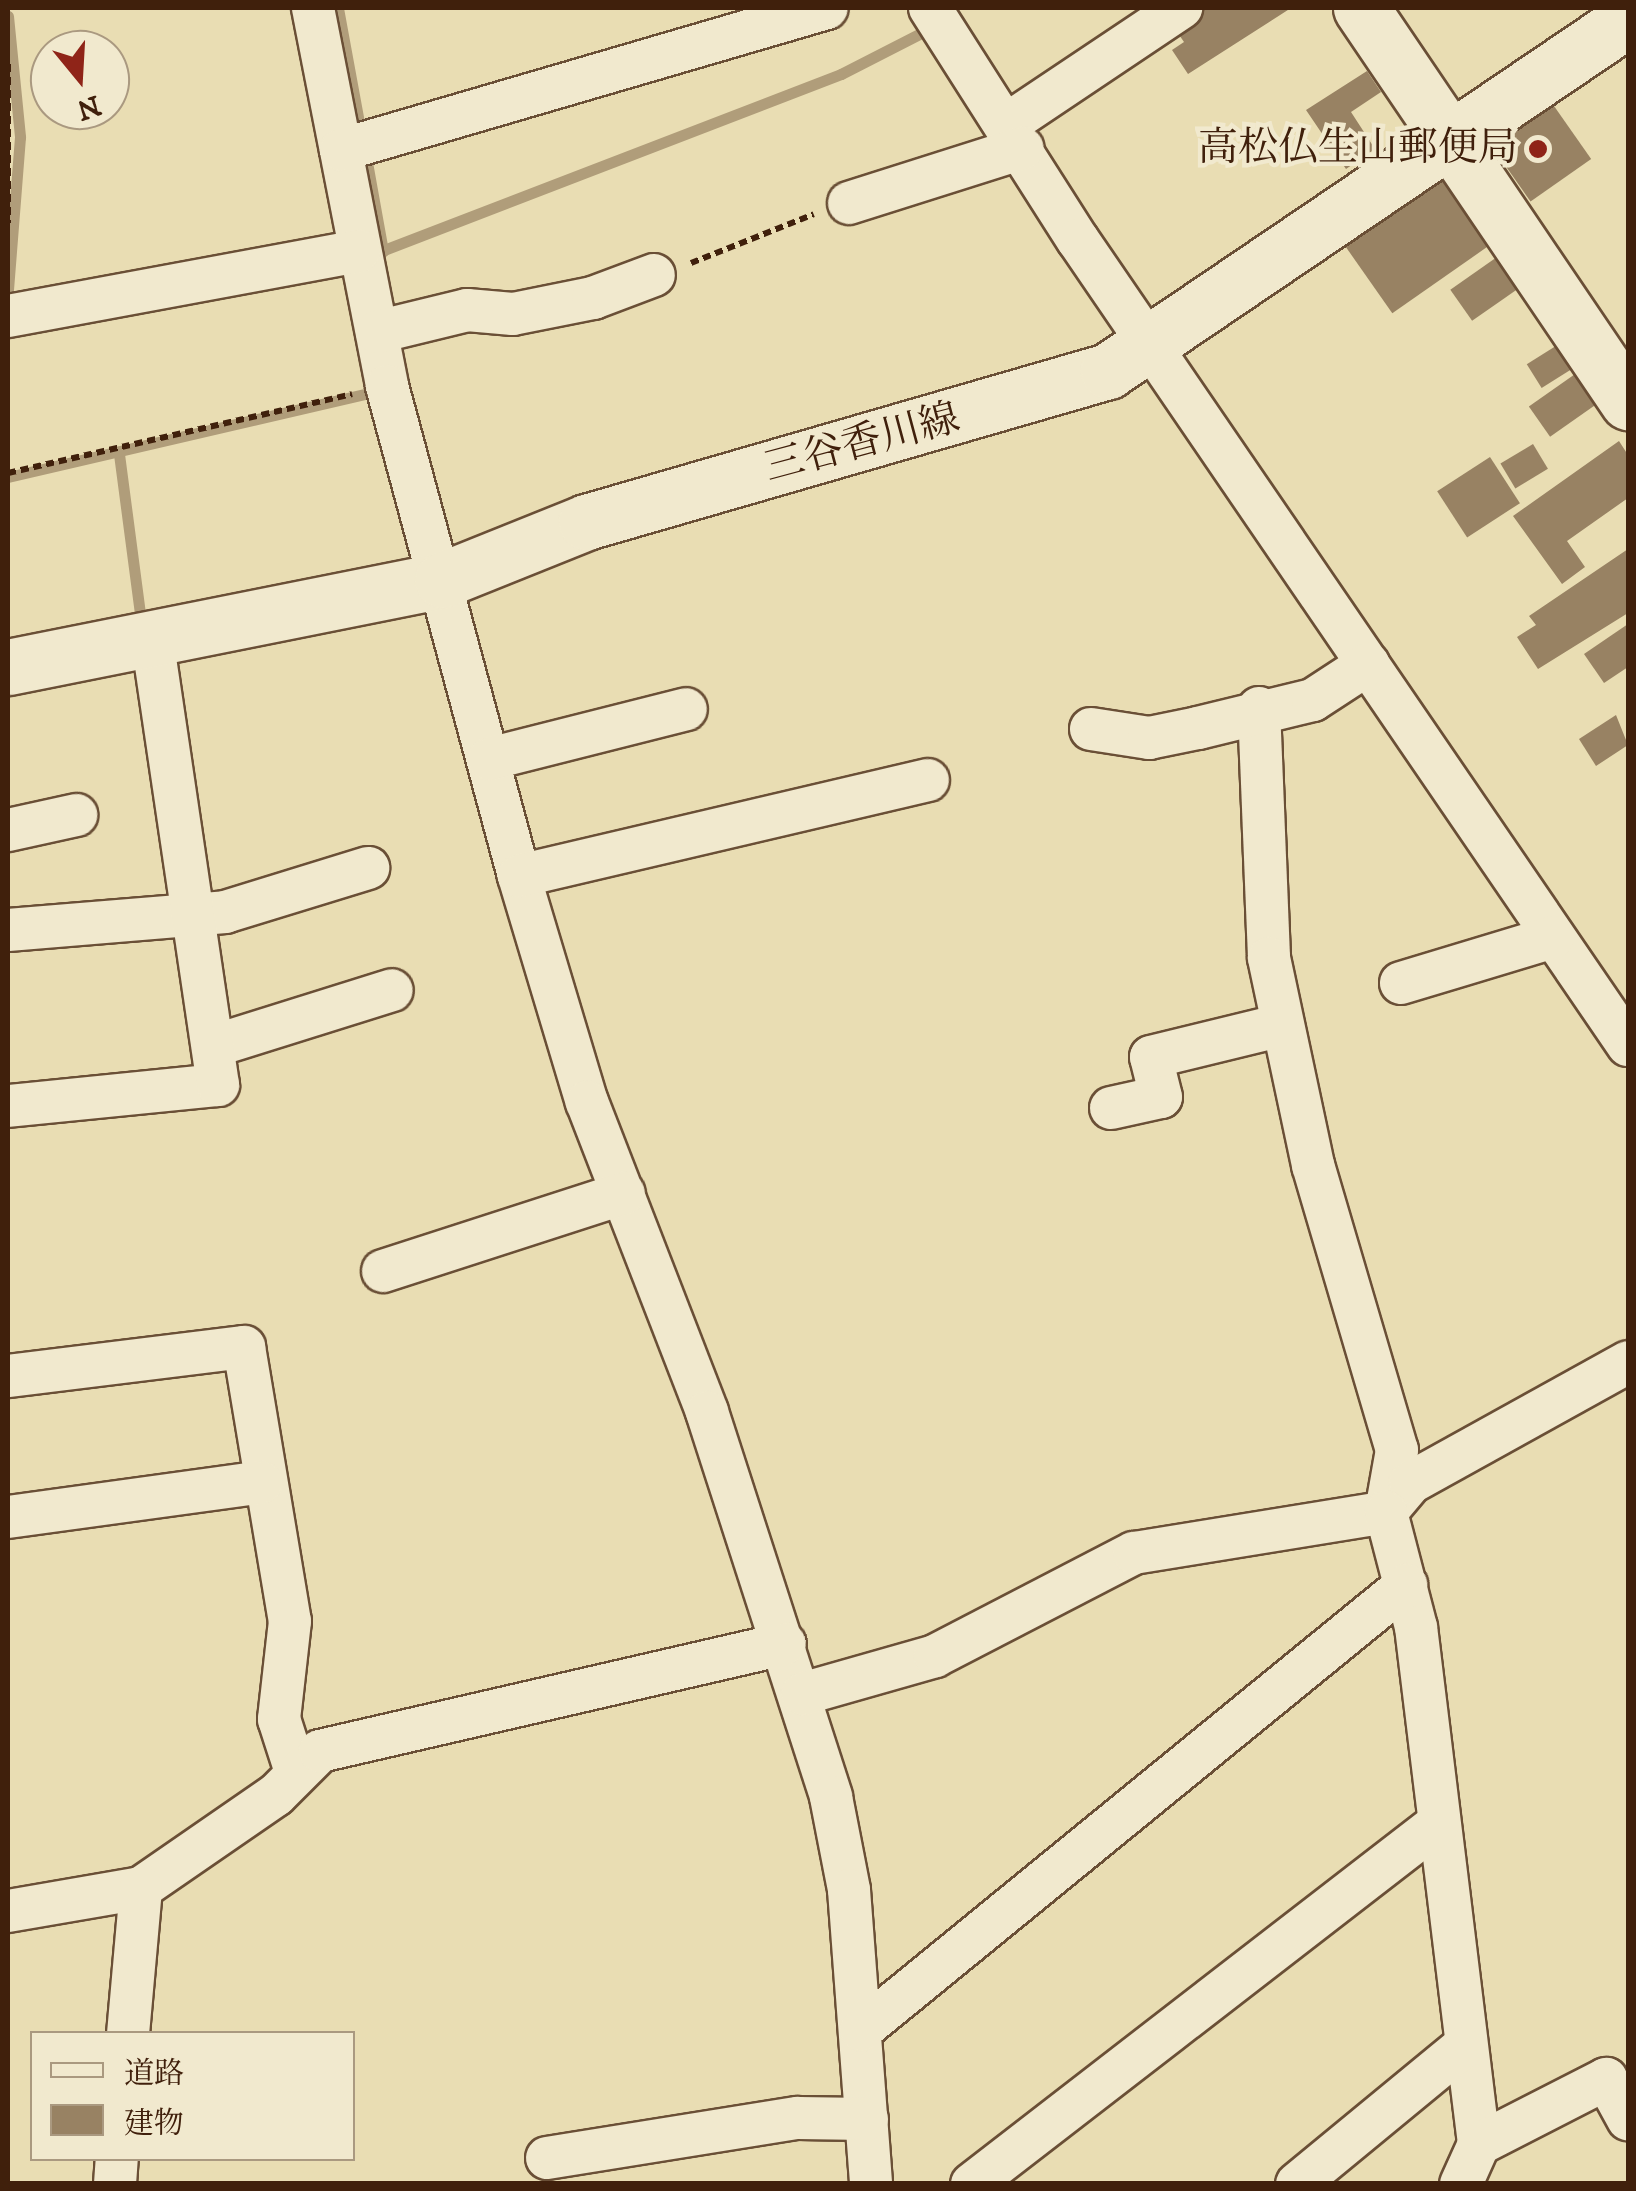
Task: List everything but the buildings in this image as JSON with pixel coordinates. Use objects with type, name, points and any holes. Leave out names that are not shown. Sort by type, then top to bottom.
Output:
[{"type":"main road","points":[[1361,8],[1628,402]]},
{"type":"main road","name":"三谷香川線","points":[[8,666],[442,580],[586,522],[1108,372],[1154,345],[1628,19]]},
{"type":"street","points":[[313,8],[387,386],[519,876],[624,1193],[802,1694],[849,1890],[871,2184]]},
{"type":"street","points":[[341,150],[827,8]]},
{"type":"street","points":[[930,8],[1628,1045]]},
{"type":"street","points":[[849,202],[1014,136],[1181,8]]},
{"type":"street","points":[[8,316],[359,251]]},
{"type":"street","points":[[377,332],[467,310],[513,314],[593,298],[654,275]]},
{"type":"street","points":[[8,1106],[218,1085],[217,1044],[152,639]]},
{"type":"street","points":[[1091,729],[1149,738],[1260,708],[1313,700],[1368,664]]},
{"type":"street","points":[[1260,708],[1260,874],[1282,1026],[1312,1166],[1397,1450],[1386,1512],[1406,1585],[1439,1823],[1462,2048],[1479,2144],[1461,2184]]},
{"type":"street","points":[[489,759],[686,709]]},
{"type":"street","points":[[519,876],[928,780]]},
{"type":"street","points":[[10,817],[76,815]]},
{"type":"street","points":[[8,930],[194,913],[292,896],[368,868]]},
{"type":"street","points":[[1401,983],[1553,937]]},
{"type":"street","points":[[217,1044],[392,990]]},
{"type":"street","points":[[1111,1108],[1161,1097],[1151,1057],[1282,1026]]},
{"type":"street","points":[[382,1271],[624,1193]]},
{"type":"street","points":[[8,1376],[244,1347],[262,1482],[290,1622],[279,1719],[296,1772]]},
{"type":"street","points":[[802,1694],[935,1656],[1134,1553],[1386,1512],[1410,1484],[1628,1362]]},
{"type":"street","points":[[8,1517],[262,1482]]},
{"type":"street","points":[[861,2030],[1406,1585]]},
{"type":"street","points":[[8,1911],[141,1888],[276,1795],[320,1751],[785,1644]]},
{"type":"street","points":[[972,2184],[1439,1823]]},
{"type":"street","points":[[128,2031],[141,1888]]},
{"type":"street","points":[[1297,2184],[1462,2048]]},
{"type":"street","points":[[1479,2144],[1606,2079],[1628,2118]]},
{"type":"street","points":[[547,2158],[798,2118],[866,2119]]},
{"type":"path","points":[[8,64],[8,223]]},
{"type":"path","points":[[654,275],[849,202]]},
{"type":"path","points":[[8,473],[387,386]]},
{"type":"waterway","points":[[338,8],[361,133]]},
{"type":"waterway","points":[[8,16],[20,137],[8,290]]},
{"type":"waterway","points":[[371,255],[841,74],[931,28]]},
{"type":"waterway","points":[[365,151],[383,251]]},
{"type":"waterway","points":[[8,477],[378,391]]},
{"type":"waterway","points":[[119,454],[142,628]]},
{"type":"place","name":"高松仏生山郵便局","points":[[1538,149]]}]
